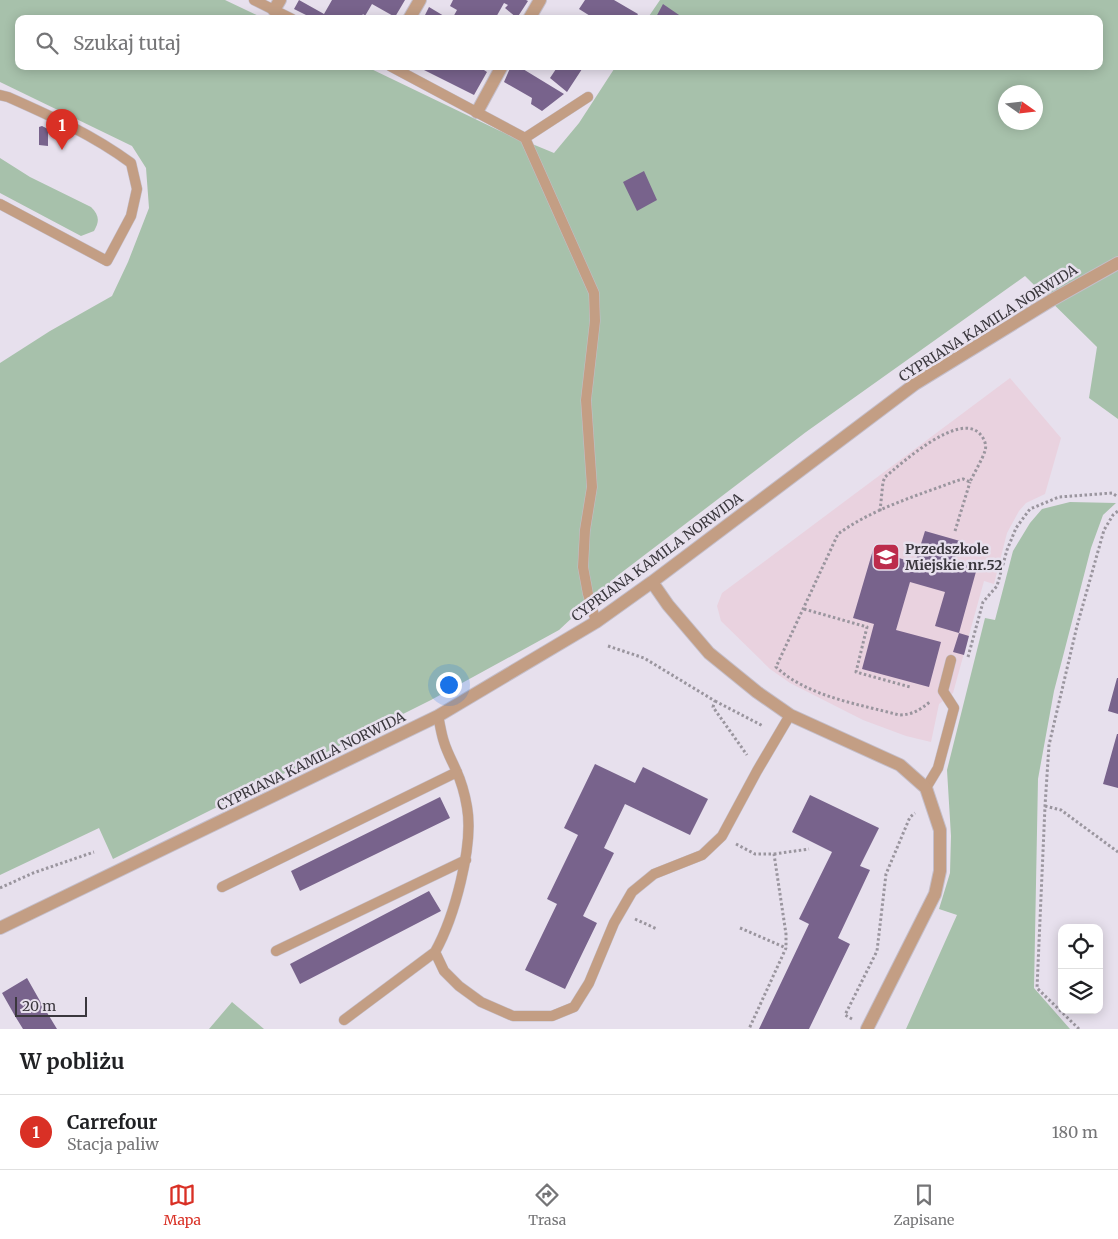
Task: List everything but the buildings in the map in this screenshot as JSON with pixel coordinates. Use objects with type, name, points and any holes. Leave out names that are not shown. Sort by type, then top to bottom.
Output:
[{"type":"street","points":[[411,15],[420,0]]},
{"type":"street","points":[[531,15],[540,0]]},
{"type":"street","points":[[476,112],[500,70]]},
{"type":"street","name":"CYPRIANA KAMILA NORWIDA","points":[[0,928],[438,716],[596,622],[652,582],[914,384],[1050,301],[1118,263]]},
{"type":"street","points":[[652,582],[668,605],[708,653],[757,692],[790,715],[900,765],[926,788],[940,830],[940,871],[935,894],[868,1028]]},
{"type":"lane","points":[[254,0],[277,5],[288,15]]},
{"type":"lane","points":[[397,70],[525,138],[594,293],[595,321],[586,400],[592,487],[585,530],[582,567],[596,622]]},
{"type":"lane","points":[[0,95],[33,108],[108,146],[131,162],[137,190],[131,216],[107,261],[0,204]]},
{"type":"lane","points":[[525,138],[588,97]]},
{"type":"lane","points":[[926,788],[938,768],[954,708],[943,691],[951,660]]},
{"type":"lane","points":[[435,952],[444,971],[459,986],[481,1002],[514,1016],[552,1016],[574,1007],[589,983],[620,912],[632,892],[654,874],[702,855],[722,836],[790,715]]},
{"type":"lane","points":[[344,1020],[435,952],[452,917],[466,860],[468,808],[457,772],[444,743],[438,716]]},
{"type":"lane","points":[[222,887],[457,772]]},
{"type":"lane","points":[[276,952],[466,860]]},
{"type":"path","points":[[880,511],[885,477],[944,433],[968,428],[981,434],[986,450],[970,482],[955,531]]},
{"type":"path","points":[[943,691],[919,710],[910,715],[899,716],[813,690],[784,674],[776,667],[838,534],[880,511],[956,481],[970,482]]},
{"type":"path","points":[[966,664],[983,602],[997,586],[1007,550],[1016,528],[1030,508],[1059,497],[1112,493],[1118,497]]},
{"type":"path","points":[[1079,1029],[1037,988],[1044,806],[1049,745],[1077,626],[1104,530],[1113,515],[1118,511]]},
{"type":"path","points":[[804,609],[867,627],[856,672],[910,687]]},
{"type":"path","points":[[608,646],[644,658],[715,701],[764,726],[781,731]]},
{"type":"path","points":[[715,701],[712,707],[747,754],[750,766],[757,771]]},
{"type":"path","points":[[868,1028],[845,1015],[877,951],[886,874],[910,817],[917,811],[913,805]]},
{"type":"path","points":[[1044,806],[1062,810],[1118,852]]},
{"type":"path","points":[[755,854],[774,854],[809,849]]},
{"type":"path","points":[[0,888],[33,873],[94,852]]},
{"type":"path","points":[[749,1029],[786,948],[786,934],[774,854]]},
{"type":"path","points":[[620,912],[657,929]]},
{"type":"path","points":[[740,928],[786,948]]},
{"type":"shaded area","name":"Przedszkole Miejskie nr.52","points":[[1010,378],[1061,438],[1045,494],[1026,503],[1019,511],[1007,533],[994,584],[984,581],[953,693],[939,704],[931,742],[906,736],[863,720],[790,683],[770,669],[721,621],[717,606],[722,593]]},
{"type":"green space","points":[[0,0],[225,0],[257,15],[15,15],[15,70],[373,70],[498,130],[554,153],[579,123],[613,70],[1103,70],[1103,15],[650,15],[660,0],[1118,0],[1118,419],[1089,398],[1097,347],[1025,276],[806,432],[617,576],[559,630],[431,700],[113,859],[99,828],[0,875],[0,363],[50,331],[112,296],[128,262],[149,208],[146,168],[132,146],[0,82]]},
{"type":"green space","points":[[0,158],[30,177],[91,207],[98,218],[94,231],[81,236],[0,193]]},
{"type":"green space","points":[[1070,502],[1116,503],[1103,515],[1091,548],[1054,691],[1038,779],[1034,988],[1070,1029],[906,1029],[957,915],[939,909],[950,873],[951,836],[947,770],[985,618],[995,620],[1013,551],[1030,523],[1042,509]]},
{"type":"green space","points":[[232,1002],[264,1029],[209,1029]]},
{"type":"place","name":"Carrefour","points":[[62,150]]},
{"type":"place","name":"Przedszkole Miejskie nr.52","points":[[886,557]]}]
